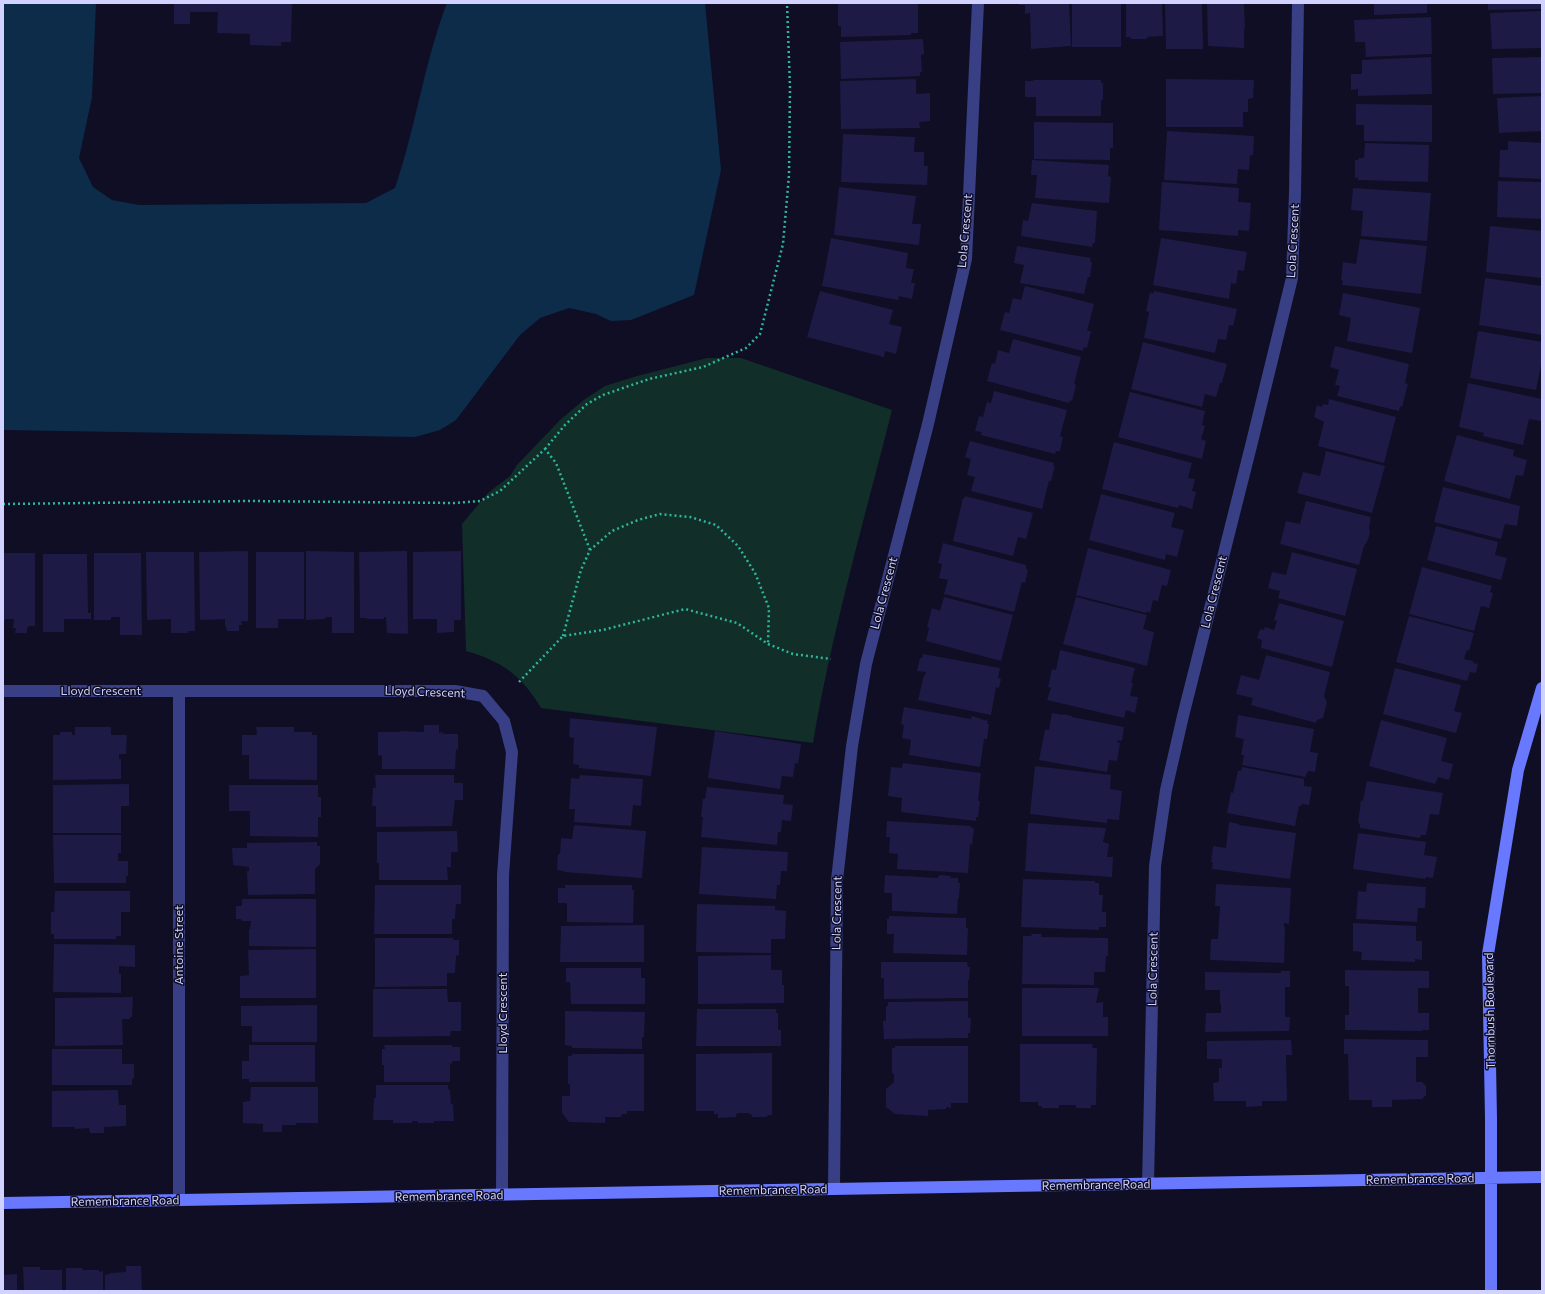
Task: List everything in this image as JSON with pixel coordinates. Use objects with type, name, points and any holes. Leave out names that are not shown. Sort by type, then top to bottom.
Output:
[{"type":"street","name":"Lola Crescent","points":[[834,1189],[837,880],[852,746],[866,664],[928,424],[966,258],[978,3]]},
{"type":"street","name":"Lola Crescent","points":[[1148,1184],[1156,866],[1166,790],[1183,716],[1292,278],[1296,185],[1298,3]]},
{"type":"street","name":"Thornbush Boulevard","points":[[1491,1291],[1488,954],[1518,770],[1542,688]]},
{"type":"street","name":"Antoine Street","points":[[179,690],[179,1200]]},
{"type":"street","name":"Lloyd Crescent","points":[[3,691],[455,691],[483,696],[504,721],[512,752],[503,875],[502,1195]]},
{"type":"street","name":"Remembrance Road","points":[[3,1203],[1542,1177]]},
{"type":"path","points":[[3,504],[250,501],[454,503],[480,501],[500,492],[545,449],[565,425],[587,404],[603,395],[649,379],[703,367],[746,348],[760,334],[783,244],[789,175],[790,88],[787,3]]},
{"type":"path","points":[[545,449],[556,463],[590,550]]},
{"type":"path","points":[[519,682],[563,636],[581,570],[590,550],[612,531],[638,520],[660,514],[690,517],[716,525],[738,546],[755,573],[768,608],[768,644]]},
{"type":"path","points":[[563,636],[604,630],[685,609],[737,623],[768,644],[793,654],[831,659]]},
{"type":"green space","points":[[707,358],[741,358],[892,410],[829,659],[813,743],[541,708],[526,687],[510,671],[501,665],[479,655],[466,651],[462,524],[488,493],[510,476],[517,465],[560,420],[585,399],[605,386]]},
{"type":"water","points":[[3,3],[96,3],[92,97],[79,158],[93,187],[112,200],[139,205],[366,203],[395,188],[409,142],[432,49],[447,3],[705,3],[721,170],[694,295],[631,320],[611,321],[596,314],[569,308],[540,318],[520,335],[456,420],[440,430],[415,437],[3,430]]},
{"type":"building","points":[[174,3],[292,3],[291,42],[281,42],[281,46],[250,45],[250,34],[217,33],[218,12],[190,12],[190,24],[174,24]]},
{"type":"building","points":[[838,3],[918,3],[918,33],[911,33],[911,35],[841,37],[841,26],[838,26]]},
{"type":"building","points":[[1019,3],[1069,3],[1071,46],[1031,49],[1030,13],[1025,14],[1025,5],[1019,5]]},
{"type":"building","points":[[1072,3],[1121,3],[1121,47],[1072,47]]},
{"type":"building","points":[[1126,3],[1162,3],[1163,36],[1147,37],[1147,39],[1131,39],[1130,37],[1126,37]]},
{"type":"building","points":[[1165,3],[1202,3],[1203,49],[1166,49]]},
{"type":"building","points":[[1207,3],[1244,3],[1244,48],[1208,46]]},
{"type":"building","points":[[1374,3],[1427,3],[1427,13],[1374,15]]},
{"type":"building","points":[[1488,3],[1542,3],[1542,9],[1488,10]]},
{"type":"building","points":[[1542,11],[1542,48],[1492,49],[1490,13]]},
{"type":"building","points":[[1431,17],[1432,54],[1366,57],[1365,42],[1355,42],[1354,20]]},
{"type":"building","points":[[923,39],[924,54],[921,55],[922,72],[920,72],[920,76],[841,79],[840,42]]},
{"type":"building","points":[[1431,57],[1432,94],[1358,96],[1358,89],[1351,90],[1351,74],[1362,74],[1362,60]]},
{"type":"building","points":[[1542,57],[1542,93],[1493,94],[1492,58]]},
{"type":"building","points":[[916,79],[916,94],[930,93],[930,121],[919,122],[920,128],[841,129],[840,81]]},
{"type":"building","points":[[1166,79],[1254,80],[1253,98],[1248,99],[1248,112],[1243,112],[1243,127],[1166,127]]},
{"type":"building","points":[[1101,80],[1101,83],[1103,83],[1103,100],[1101,101],[1101,116],[1036,116],[1036,97],[1025,97],[1025,81]]},
{"type":"building","points":[[1542,96],[1542,131],[1499,133],[1497,98]]},
{"type":"building","points":[[1356,104],[1432,105],[1432,142],[1364,141],[1364,125],[1356,125]]},
{"type":"building","points":[[1034,122],[1113,123],[1113,148],[1110,148],[1110,160],[1034,159]]},
{"type":"building","points":[[1167,131],[1254,136],[1253,155],[1250,155],[1249,170],[1238,169],[1237,184],[1164,180]]},
{"type":"building","points":[[843,134],[915,137],[914,152],[924,152],[924,166],[928,166],[927,185],[841,182]]},
{"type":"building","points":[[1508,141],[1542,143],[1542,179],[1499,177],[1500,150],[1508,150]]},
{"type":"building","points":[[1365,143],[1429,145],[1428,182],[1358,180],[1358,177],[1355,178],[1355,160],[1364,158]]},
{"type":"building","points":[[1032,160],[1109,165],[1108,176],[1111,177],[1109,203],[1035,198],[1037,175],[1031,175]]},
{"type":"building","points":[[1498,181],[1542,182],[1542,219],[1497,217]]},
{"type":"building","points":[[1162,182],[1239,188],[1238,202],[1251,203],[1249,231],[1238,230],[1238,236],[1159,230]]},
{"type":"building","points":[[839,187],[916,196],[912,224],[921,224],[919,245],[834,235]]},
{"type":"building","points":[[1353,188],[1431,193],[1427,241],[1361,236],[1363,211],[1351,210]]},
{"type":"building","points":[[1032,203],[1097,211],[1095,243],[1093,243],[1092,247],[1021,236],[1023,220],[1028,221]]},
{"type":"building","points":[[1490,226],[1542,231],[1542,278],[1486,272]]},
{"type":"building","points":[[831,238],[908,253],[906,268],[914,269],[911,283],[915,283],[912,299],[899,296],[898,300],[822,286]]},
{"type":"building","points":[[1161,238],[1247,252],[1244,271],[1238,270],[1236,284],[1231,283],[1229,299],[1153,285]]},
{"type":"building","points":[[1360,239],[1427,246],[1421,294],[1342,285],[1343,281],[1341,280],[1343,262],[1356,264]]},
{"type":"building","points":[[1017,246],[1091,258],[1090,262],[1092,262],[1090,277],[1088,277],[1084,294],[1020,283],[1024,265],[1014,263]]},
{"type":"building","points":[[1485,278],[1542,286],[1542,335],[1479,325]]},
{"type":"building","points":[[1025,286],[1094,304],[1087,331],[1091,331],[1087,348],[1084,347],[1083,351],[1000,330],[1005,312],[1009,313],[1013,298],[1021,300]]},
{"type":"building","points":[[820,291],[893,310],[889,324],[902,327],[896,354],[885,351],[884,357],[807,337]]},
{"type":"building","points":[[1154,291],[1237,309],[1233,326],[1229,325],[1226,340],[1218,339],[1215,353],[1144,338],[1149,312],[1146,311],[1150,292],[1153,294]]},
{"type":"building","points":[[1343,293],[1420,308],[1412,353],[1347,341],[1351,318],[1339,315]]},
{"type":"building","points":[[1478,331],[1542,342],[1542,365],[1536,390],[1470,378]]},
{"type":"building","points":[[1013,339],[1081,357],[1074,384],[1076,385],[1072,401],[1070,400],[1069,403],[987,381],[992,363],[995,364],[998,350],[1009,353]]},
{"type":"building","points":[[1143,342],[1227,364],[1222,383],[1220,383],[1216,397],[1205,394],[1202,407],[1131,389]]},
{"type":"building","points":[[1335,346],[1409,364],[1405,383],[1408,384],[1402,407],[1400,406],[1399,411],[1337,396],[1340,386],[1335,385],[1339,370],[1330,367]]},
{"type":"building","points":[[1468,383],[1542,399],[1541,421],[1529,419],[1523,445],[1483,436],[1484,433],[1459,427]]},
{"type":"building","points":[[994,391],[1067,410],[1060,436],[1063,437],[1060,451],[1056,451],[1055,454],[981,435],[982,432],[975,431],[979,416],[983,417],[987,402],[991,403]]},
{"type":"building","points":[[1130,392],[1205,411],[1202,425],[1205,426],[1201,439],[1206,441],[1202,459],[1118,437]]},
{"type":"building","points":[[1329,399],[1396,417],[1384,463],[1318,446],[1324,422],[1314,417],[1317,405],[1322,407],[1323,404],[1328,405]]},
{"type":"building","points":[[1457,435],[1514,450],[1513,456],[1527,460],[1523,476],[1516,475],[1510,499],[1444,481]]},
{"type":"building","points":[[970,441],[1054,463],[1053,466],[1055,466],[1051,481],[1049,481],[1042,509],[971,491],[975,477],[967,475],[971,459],[965,457]]},
{"type":"building","points":[[1114,442],[1192,463],[1188,478],[1195,479],[1192,491],[1196,492],[1192,509],[1179,505],[1178,508],[1102,489]]},
{"type":"building","points":[[1326,451],[1385,466],[1372,513],[1297,493],[1303,472],[1320,476]]},
{"type":"building","points":[[1443,487],[1520,506],[1517,526],[1505,524],[1501,539],[1434,522]]},
{"type":"building","points":[[1101,494],[1175,513],[1171,527],[1184,530],[1177,557],[1166,554],[1165,560],[1089,540]]},
{"type":"building","points":[[965,496],[1033,513],[1026,539],[1018,537],[1013,556],[953,541],[963,498],[964,499]]},
{"type":"building","points":[[1306,501],[1371,517],[1369,528],[1370,533],[1364,546],[1359,565],[1280,544],[1286,521],[1300,524]]},
{"type":"building","points":[[1436,526],[1498,542],[1495,555],[1507,558],[1501,580],[1427,560]]},
{"type":"building","points":[[943,543],[1026,565],[1026,569],[1028,570],[1025,583],[1022,582],[1014,612],[944,594],[948,580],[939,578],[942,564],[938,563]]},
{"type":"building","points":[[1088,548],[1171,570],[1167,586],[1162,585],[1158,601],[1153,600],[1150,613],[1147,611],[1146,613],[1076,595]]},
{"type":"building","points":[[248,551],[248,621],[241,621],[242,625],[239,625],[239,631],[227,631],[225,619],[200,620],[199,552]]},
{"type":"building","points":[[306,551],[354,552],[354,633],[332,633],[332,617],[306,620]]},
{"type":"building","points":[[407,551],[408,634],[387,633],[386,617],[384,617],[384,619],[360,618],[359,552]]},
{"type":"building","points":[[461,551],[461,620],[454,620],[454,632],[437,633],[437,619],[413,619],[413,552]]},
{"type":"building","points":[[146,552],[194,552],[195,631],[188,631],[189,633],[171,633],[171,619],[147,620]]},
{"type":"building","points":[[256,552],[304,552],[304,619],[278,619],[278,628],[256,628]]},
{"type":"building","points":[[1292,552],[1357,569],[1345,616],[1278,598],[1280,591],[1268,588],[1272,572],[1286,575]]},
{"type":"building","points":[[3,553],[35,553],[35,626],[28,626],[27,633],[15,633],[16,628],[13,628],[14,619],[5,619],[5,621],[3,621]]},
{"type":"building","points":[[94,553],[141,553],[142,635],[120,635],[120,617],[111,617],[111,620],[94,620]]},
{"type":"building","points":[[43,554],[87,554],[88,613],[91,613],[91,619],[64,619],[64,632],[43,632]]},
{"type":"building","points":[[1422,567],[1492,586],[1490,592],[1493,593],[1489,608],[1481,606],[1474,631],[1409,614]]},
{"type":"building","points":[[944,597],[1013,615],[1001,661],[926,641],[929,628],[927,627],[932,608],[940,611]]},
{"type":"building","points":[[1076,597],[1147,615],[1143,629],[1154,632],[1147,666],[1063,644]]},
{"type":"building","points":[[1279,603],[1344,621],[1332,667],[1261,648],[1262,640],[1257,638],[1260,629],[1264,630],[1265,627],[1274,630],[1277,621],[1274,620]]},
{"type":"building","points":[[1409,616],[1474,633],[1469,651],[1467,650],[1464,659],[1478,664],[1476,673],[1470,672],[1467,681],[1396,662]]},
{"type":"building","points":[[1060,650],[1135,668],[1131,683],[1133,683],[1130,696],[1138,697],[1135,713],[1126,710],[1124,718],[1047,700],[1051,688],[1048,687],[1052,669],[1056,670]]},
{"type":"building","points":[[923,654],[1000,668],[998,678],[1001,679],[999,688],[996,687],[991,715],[918,700],[926,672],[917,671],[920,658],[922,658]]},
{"type":"building","points":[[1266,655],[1330,672],[1324,696],[1327,702],[1323,718],[1317,720],[1316,723],[1251,705],[1253,698],[1236,694],[1241,675],[1259,680]]},
{"type":"building","points":[[1395,668],[1461,685],[1454,711],[1462,713],[1456,733],[1383,714]]},
{"type":"building","points":[[904,707],[971,719],[972,716],[988,721],[987,739],[984,739],[980,767],[909,755],[911,740],[902,738],[904,725],[901,724]]},
{"type":"building","points":[[1052,713],[1124,727],[1122,741],[1118,740],[1117,742],[1120,743],[1117,761],[1109,760],[1107,772],[1039,760],[1045,730],[1049,730]]},
{"type":"building","points":[[1238,715],[1314,729],[1310,752],[1318,753],[1315,772],[1308,771],[1305,777],[1242,765],[1244,755],[1241,755],[1244,739],[1235,737]]},
{"type":"building","points":[[570,718],[657,727],[651,776],[579,768],[579,765],[573,764],[574,738],[569,737]]},
{"type":"building","points":[[1381,720],[1447,738],[1441,761],[1453,764],[1449,780],[1438,777],[1435,784],[1369,766]]},
{"type":"building","points":[[424,725],[439,725],[439,733],[443,732],[443,734],[458,734],[458,750],[456,749],[455,769],[382,769],[382,756],[378,755],[378,732],[424,732]]},
{"type":"building","points":[[75,727],[111,727],[111,735],[127,735],[126,754],[119,754],[119,759],[121,759],[121,779],[53,780],[53,735],[60,735],[60,732],[72,732],[72,735],[75,735]]},
{"type":"building","points":[[256,727],[294,727],[294,732],[312,732],[312,735],[317,735],[317,780],[249,779],[249,755],[242,755],[242,735],[257,735]]},
{"type":"building","points":[[715,731],[801,744],[798,764],[795,763],[793,777],[782,776],[780,789],[708,778]]},
{"type":"building","points":[[903,763],[981,773],[978,801],[980,801],[976,821],[901,812],[902,798],[888,796],[891,767],[902,768]]},
{"type":"building","points":[[1035,766],[1111,775],[1110,789],[1122,791],[1119,820],[1107,819],[1107,823],[1030,814]]},
{"type":"building","points":[[1242,767],[1304,779],[1304,786],[1312,787],[1309,805],[1302,804],[1299,806],[1295,826],[1227,813],[1231,792],[1233,793],[1238,771],[1241,771]]},
{"type":"building","points":[[375,775],[454,775],[454,783],[463,783],[463,800],[455,800],[452,826],[376,827],[376,806],[372,806],[373,788],[376,788]]},
{"type":"building","points":[[580,775],[643,779],[641,806],[633,805],[631,826],[574,822],[575,809],[569,809],[571,778],[579,779]]},
{"type":"building","points":[[1367,781],[1443,793],[1439,815],[1430,814],[1426,835],[1421,835],[1420,838],[1360,828],[1360,824],[1358,823],[1361,800],[1363,801]]},
{"type":"building","points":[[129,784],[129,806],[121,806],[121,833],[53,833],[53,785]]},
{"type":"building","points":[[229,785],[318,785],[318,797],[321,797],[321,817],[318,817],[318,837],[250,836],[250,811],[229,811]]},
{"type":"building","points":[[707,787],[784,795],[783,804],[793,805],[791,821],[782,820],[781,832],[778,832],[777,845],[701,837],[703,799],[705,799]]},
{"type":"building","points":[[887,821],[971,826],[971,828],[974,828],[972,845],[970,844],[968,873],[897,869],[898,854],[889,853],[890,837],[886,837]]},
{"type":"building","points":[[1229,822],[1239,825],[1296,833],[1290,879],[1212,869],[1213,862],[1211,862],[1213,846],[1226,848]]},
{"type":"building","points":[[1028,823],[1106,828],[1103,842],[1109,844],[1107,857],[1113,857],[1112,877],[1025,871]]},
{"type":"building","points":[[574,825],[646,831],[642,878],[564,872],[557,870],[561,838],[572,839]]},
{"type":"building","points":[[457,831],[458,852],[451,852],[451,867],[447,867],[448,880],[379,880],[379,863],[377,863],[377,832]]},
{"type":"building","points":[[1358,833],[1426,842],[1424,855],[1437,857],[1433,878],[1426,877],[1425,879],[1353,869]]},
{"type":"building","points":[[53,835],[121,835],[121,853],[118,853],[118,861],[128,861],[128,876],[126,876],[126,883],[54,883]]},
{"type":"building","points":[[317,842],[317,846],[320,846],[320,864],[315,869],[315,894],[248,895],[247,871],[249,871],[249,867],[233,865],[232,848],[247,848],[247,843]]},
{"type":"building","points":[[702,847],[788,852],[787,871],[781,871],[780,885],[777,885],[776,899],[699,894]]},
{"type":"building","points":[[885,875],[938,878],[939,875],[951,876],[950,878],[958,878],[958,883],[960,883],[957,914],[892,911],[892,893],[884,893]]},
{"type":"building","points":[[1023,879],[1095,881],[1095,883],[1099,883],[1099,895],[1103,895],[1102,912],[1106,912],[1106,927],[1099,927],[1099,930],[1021,927]]},
{"type":"building","points":[[1367,883],[1426,887],[1425,908],[1418,908],[1417,922],[1356,919],[1358,891],[1366,892]]},
{"type":"building","points":[[1216,884],[1291,888],[1289,924],[1284,923],[1284,963],[1210,960],[1211,939],[1218,939],[1220,906],[1215,906]]},
{"type":"building","points":[[375,885],[461,885],[461,904],[456,904],[455,919],[452,919],[452,934],[374,934]]},
{"type":"building","points":[[565,885],[632,885],[632,890],[634,890],[633,923],[567,922],[567,903],[558,903],[558,888],[565,888]]},
{"type":"building","points":[[55,891],[130,891],[130,912],[121,912],[121,936],[116,936],[116,939],[54,939],[54,934],[51,934],[51,912],[54,912]]},
{"type":"building","points":[[242,899],[316,899],[316,947],[249,946],[249,929],[251,921],[236,919],[236,906],[242,906]]},
{"type":"building","points":[[697,904],[775,906],[775,910],[786,911],[785,939],[771,939],[771,953],[696,952]]},
{"type":"building","points":[[889,916],[966,918],[966,928],[968,928],[967,955],[893,953],[894,934],[887,934],[887,919],[889,919]]},
{"type":"building","points":[[1353,923],[1416,926],[1416,941],[1422,941],[1422,960],[1415,959],[1415,962],[1361,960],[1362,952],[1353,951]]},
{"type":"building","points":[[644,925],[644,962],[560,962],[561,926]]},
{"type":"building","points":[[1031,934],[1042,934],[1041,937],[1108,938],[1108,956],[1106,956],[1105,972],[1094,972],[1094,985],[1022,984],[1023,936],[1032,936]]},
{"type":"building","points":[[375,938],[453,938],[453,940],[459,940],[459,955],[456,956],[455,973],[447,973],[447,986],[375,987]]},
{"type":"building","points":[[54,944],[135,945],[135,967],[119,966],[119,974],[121,974],[121,993],[53,992]]},
{"type":"building","points":[[316,949],[316,998],[240,998],[240,976],[249,975],[248,950]]},
{"type":"building","points":[[771,955],[771,970],[782,970],[784,1003],[698,1004],[698,956]]},
{"type":"building","points":[[881,962],[967,962],[968,967],[970,967],[968,998],[884,999],[884,978],[881,978]]},
{"type":"building","points":[[566,968],[641,968],[641,978],[645,978],[645,1004],[571,1004],[570,982],[566,982]]},
{"type":"building","points":[[1345,970],[1429,971],[1429,988],[1418,988],[1418,1013],[1429,1013],[1429,1030],[1345,1030],[1345,1015],[1349,1015],[1349,986],[1345,986]]},
{"type":"building","points":[[1281,971],[1290,971],[1290,987],[1285,987],[1285,1017],[1290,1017],[1289,1031],[1205,1032],[1206,1013],[1221,1013],[1221,1003],[1220,1004],[1220,990],[1205,990],[1205,972],[1281,973]]},
{"type":"building","points":[[1022,988],[1099,988],[1096,1003],[1103,1002],[1103,1017],[1108,1017],[1108,1036],[1022,1036]]},
{"type":"building","points":[[373,989],[447,989],[448,1002],[461,1002],[461,1031],[451,1031],[450,1036],[373,1037]]},
{"type":"building","points":[[133,997],[132,1017],[130,1017],[130,1019],[122,1019],[123,1045],[55,1046],[55,998]]},
{"type":"building","points":[[968,1001],[968,1018],[971,1018],[970,1033],[968,1033],[968,1038],[884,1039],[883,1021],[886,1021],[886,1006],[888,1006],[888,1002]]},
{"type":"building","points":[[317,1005],[317,1042],[252,1042],[252,1026],[241,1026],[241,1006]]},
{"type":"building","points":[[697,1009],[776,1009],[776,1013],[778,1013],[778,1030],[781,1030],[781,1046],[696,1046]]},
{"type":"building","points":[[565,1011],[645,1012],[642,1049],[572,1048],[572,1046],[565,1045]]},
{"type":"building","points":[[1344,1039],[1428,1040],[1428,1057],[1416,1057],[1416,1082],[1422,1082],[1426,1086],[1426,1095],[1422,1099],[1392,1100],[1392,1107],[1372,1107],[1372,1100],[1349,1100],[1348,1054],[1344,1054]]},
{"type":"building","points":[[1291,1040],[1292,1055],[1286,1055],[1287,1101],[1262,1101],[1262,1106],[1246,1107],[1246,1101],[1214,1101],[1213,1083],[1219,1082],[1219,1068],[1222,1068],[1222,1059],[1207,1059],[1207,1041]]},
{"type":"building","points":[[1020,1044],[1093,1044],[1092,1048],[1097,1048],[1096,1105],[1091,1105],[1091,1108],[1076,1108],[1076,1105],[1059,1105],[1059,1108],[1042,1108],[1042,1106],[1038,1106],[1038,1102],[1020,1102]]},
{"type":"building","points":[[249,1045],[315,1045],[315,1082],[249,1082],[249,1079],[242,1079],[242,1061],[249,1061]]},
{"type":"building","points":[[384,1045],[452,1045],[452,1047],[460,1047],[460,1061],[452,1061],[452,1064],[450,1063],[450,1082],[384,1082],[382,1049],[385,1049]]},
{"type":"building","points":[[895,1046],[968,1046],[968,1103],[951,1103],[951,1108],[946,1107],[946,1109],[928,1110],[928,1116],[895,1114],[886,1107],[886,1089],[894,1082],[894,1074],[892,1073],[892,1048],[895,1048]]},
{"type":"building","points":[[52,1049],[122,1049],[122,1064],[134,1064],[134,1078],[132,1079],[132,1085],[52,1085]]},
{"type":"building","points":[[772,1053],[772,1115],[768,1115],[767,1117],[752,1117],[752,1115],[748,1113],[740,1113],[736,1114],[736,1117],[718,1118],[718,1114],[714,1114],[714,1111],[696,1111],[696,1054]]},
{"type":"building","points":[[572,1054],[644,1054],[644,1111],[627,1111],[627,1114],[622,1114],[621,1117],[605,1117],[605,1123],[569,1122],[562,1113],[562,1096],[570,1096],[570,1084],[568,1084],[568,1056],[572,1056]]},
{"type":"building","points":[[376,1085],[448,1085],[451,1104],[453,1104],[454,1121],[418,1123],[418,1121],[412,1121],[412,1123],[393,1123],[393,1120],[373,1120]]},
{"type":"building","points":[[251,1087],[318,1087],[318,1123],[296,1123],[296,1125],[282,1125],[282,1132],[263,1132],[263,1124],[243,1123],[243,1102],[250,1101]]},
{"type":"building","points":[[118,1090],[119,1105],[126,1105],[126,1126],[104,1127],[104,1133],[90,1133],[89,1128],[75,1129],[75,1127],[52,1127],[52,1091]]},
{"type":"building","points":[[126,1266],[141,1266],[142,1291],[105,1291],[105,1275],[110,1273],[126,1272]]},
{"type":"building","points":[[23,1267],[40,1267],[40,1270],[62,1270],[62,1291],[24,1291]]},
{"type":"building","points":[[66,1268],[99,1270],[99,1272],[103,1271],[103,1291],[66,1291]]},
{"type":"building","points":[[17,1274],[17,1291],[3,1291],[3,1275]]}]
